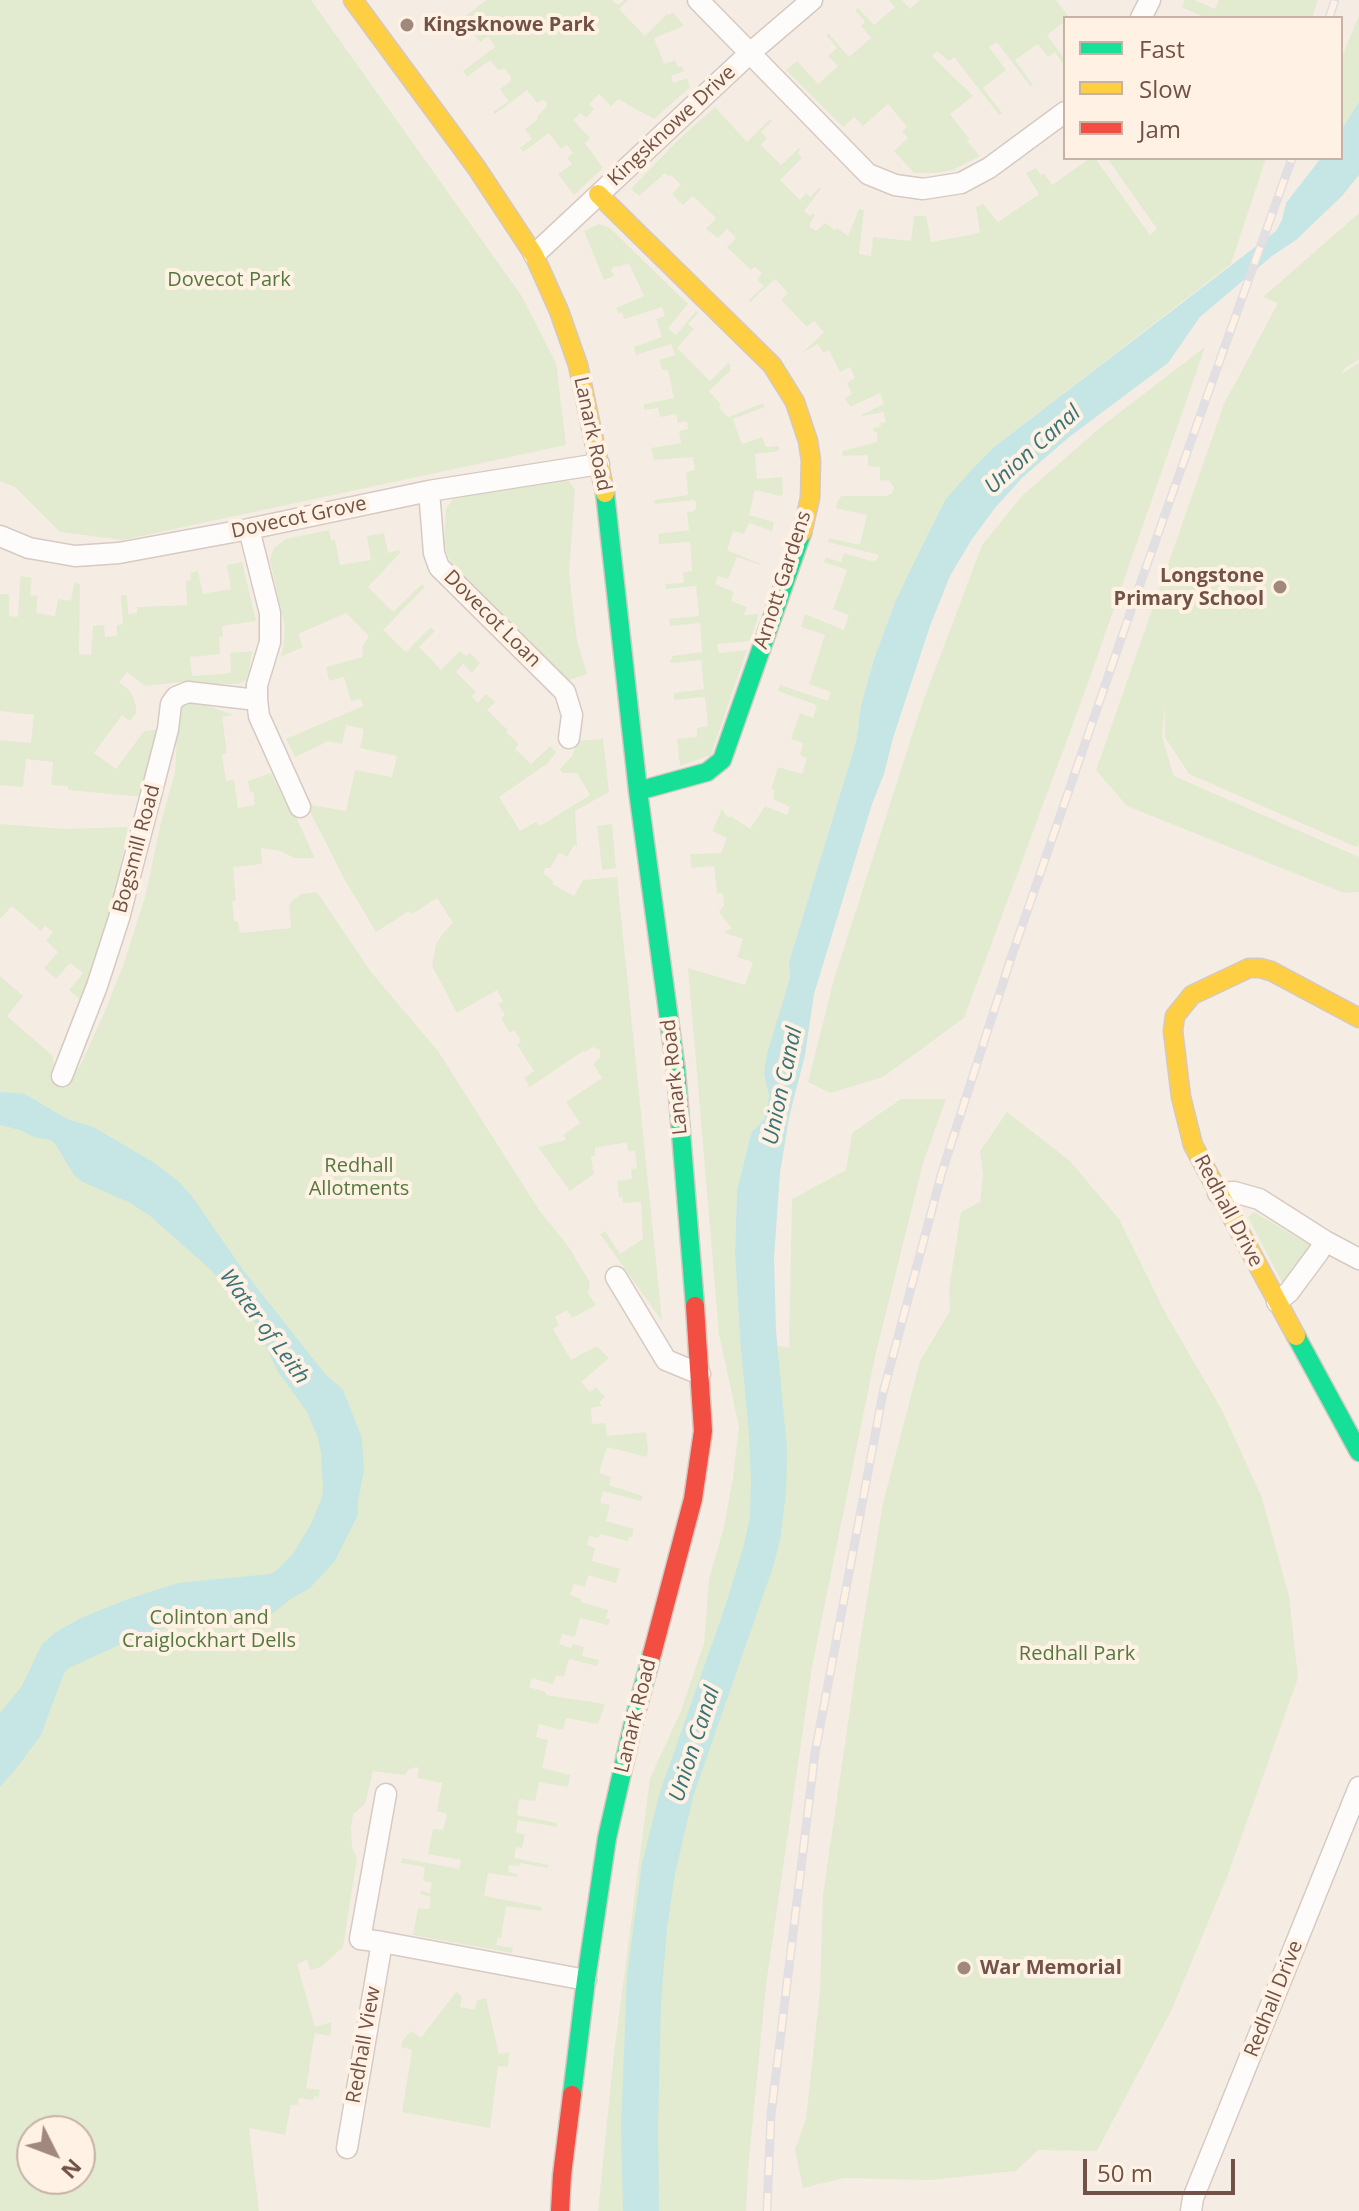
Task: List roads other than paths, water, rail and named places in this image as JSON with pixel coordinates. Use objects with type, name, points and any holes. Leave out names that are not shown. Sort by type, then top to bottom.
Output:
[{"type":"main road","name":"Lanark Road","points":[[353,0],[476,167],[534,255],[559,311],[578,365],[605,494],[638,791],[676,1071],[703,1431],[693,1499],[634,1720],[607,1838],[586,1980],[560,2211]]},
{"type":"main road","name":"Arnott Gardens","points":[[598,194],[772,365],[795,402],[811,461],[810,498],[805,524],[722,760],[707,772],[638,791]]},
{"type":"main road","name":"Redhall Drive","points":[[1359,1018],[1292,982],[1260,968],[1249,968],[1192,995],[1175,1016],[1173,1031],[1181,1097],[1193,1145],[1359,1452]]},
{"type":"street","points":[[698,0],[868,174],[885,182],[923,189],[948,186],[976,176],[1063,113]]},
{"type":"street","name":"Kingsknowe Drive","points":[[534,255],[750,53],[812,0]]},
{"type":"street","name":"Dovecot Grove","points":[[0,536],[29,548],[75,556],[119,553],[429,491],[599,464]]},
{"type":"street","name":"Dovecot Loan","points":[[429,491],[434,553],[439,567],[575,689],[569,738]]},
{"type":"street","points":[[249,529],[271,628],[257,685],[259,716],[300,807]]},
{"type":"street","name":"Bogsmill Road","points":[[62,1076],[119,918],[168,729],[171,704],[176,697],[188,692],[257,700]]},
{"type":"street","points":[[1218,1193],[1234,1192],[1259,1199],[1359,1259]]},
{"type":"street","points":[[1277,1302],[1289,1292],[1325,1241]]},
{"type":"street","points":[[616,1277],[666,1360],[700,1374]]},
{"type":"street","name":"Redhall Drive","points":[[1191,2211],[1193,2198],[1359,1787]]},
{"type":"street","points":[[386,1794],[372,1824],[360,1939],[586,1980]]},
{"type":"street","name":"Redhall View","points":[[347,2148],[382,1942]]},
{"type":"water","name":"Union Canal","points":[[1359,102],[1359,175],[1342,196],[1296,240],[1272,256],[1200,317],[1168,363],[1068,438],[1022,478],[972,539],[950,576],[930,626],[814,994],[805,1055],[789,1118],[780,1173],[774,1258],[776,1331],[787,1449],[781,1535],[774,1564],[693,1797],[675,1873],[661,2002],[659,2211],[623,2211],[621,2128],[627,1976],[642,1863],[659,1795],[725,1607],[750,1516],[749,1434],[735,1254],[737,1191],[751,1133],[764,1119],[769,1096],[764,1074],[767,1054],[790,978],[789,962],[856,742],[861,705],[874,659],[895,602],[946,499],[994,447],[1276,231],[1286,203],[1319,160],[1343,160],[1343,127]]},
{"type":"water","name":"Water of Leith","points":[[0,1092],[25,1094],[67,1119],[93,1127],[153,1162],[178,1181],[325,1374],[343,1390],[362,1438],[364,1470],[358,1515],[335,1561],[309,1589],[267,1618],[180,1623],[132,1639],[69,1668],[64,1673],[41,1735],[0,1787],[0,1713],[22,1686],[42,1644],[81,1618],[178,1583],[276,1571],[293,1554],[311,1524],[323,1487],[318,1438],[307,1412],[277,1370],[253,1318],[211,1270],[149,1215],[74,1175],[51,1140],[0,1125]]},
{"type":"railway","points":[[1330,16],[1335,0]]},
{"type":"railway","points":[[767,2211],[771,2115],[815,1753],[883,1393],[942,1172],[1011,958],[1291,160]]},
{"type":"place","name":"Kingsknowe Park","points":[[407,25]]},
{"type":"place","name":"Longstone Primary School","points":[[1280,587]]},
{"type":"place","name":"War Memorial","points":[[964,1968]]},
{"type":"park label","name":"Dovecot Park","points":[[229,280]]},
{"type":"park label","name":"Redhall Allotments","points":[[359,1178]]},
{"type":"park label","name":"Colinton and Craiglockhart Dells","points":[[209,1630]]},
{"type":"park label","name":"Redhall Park","points":[[1077,1654]]}]
